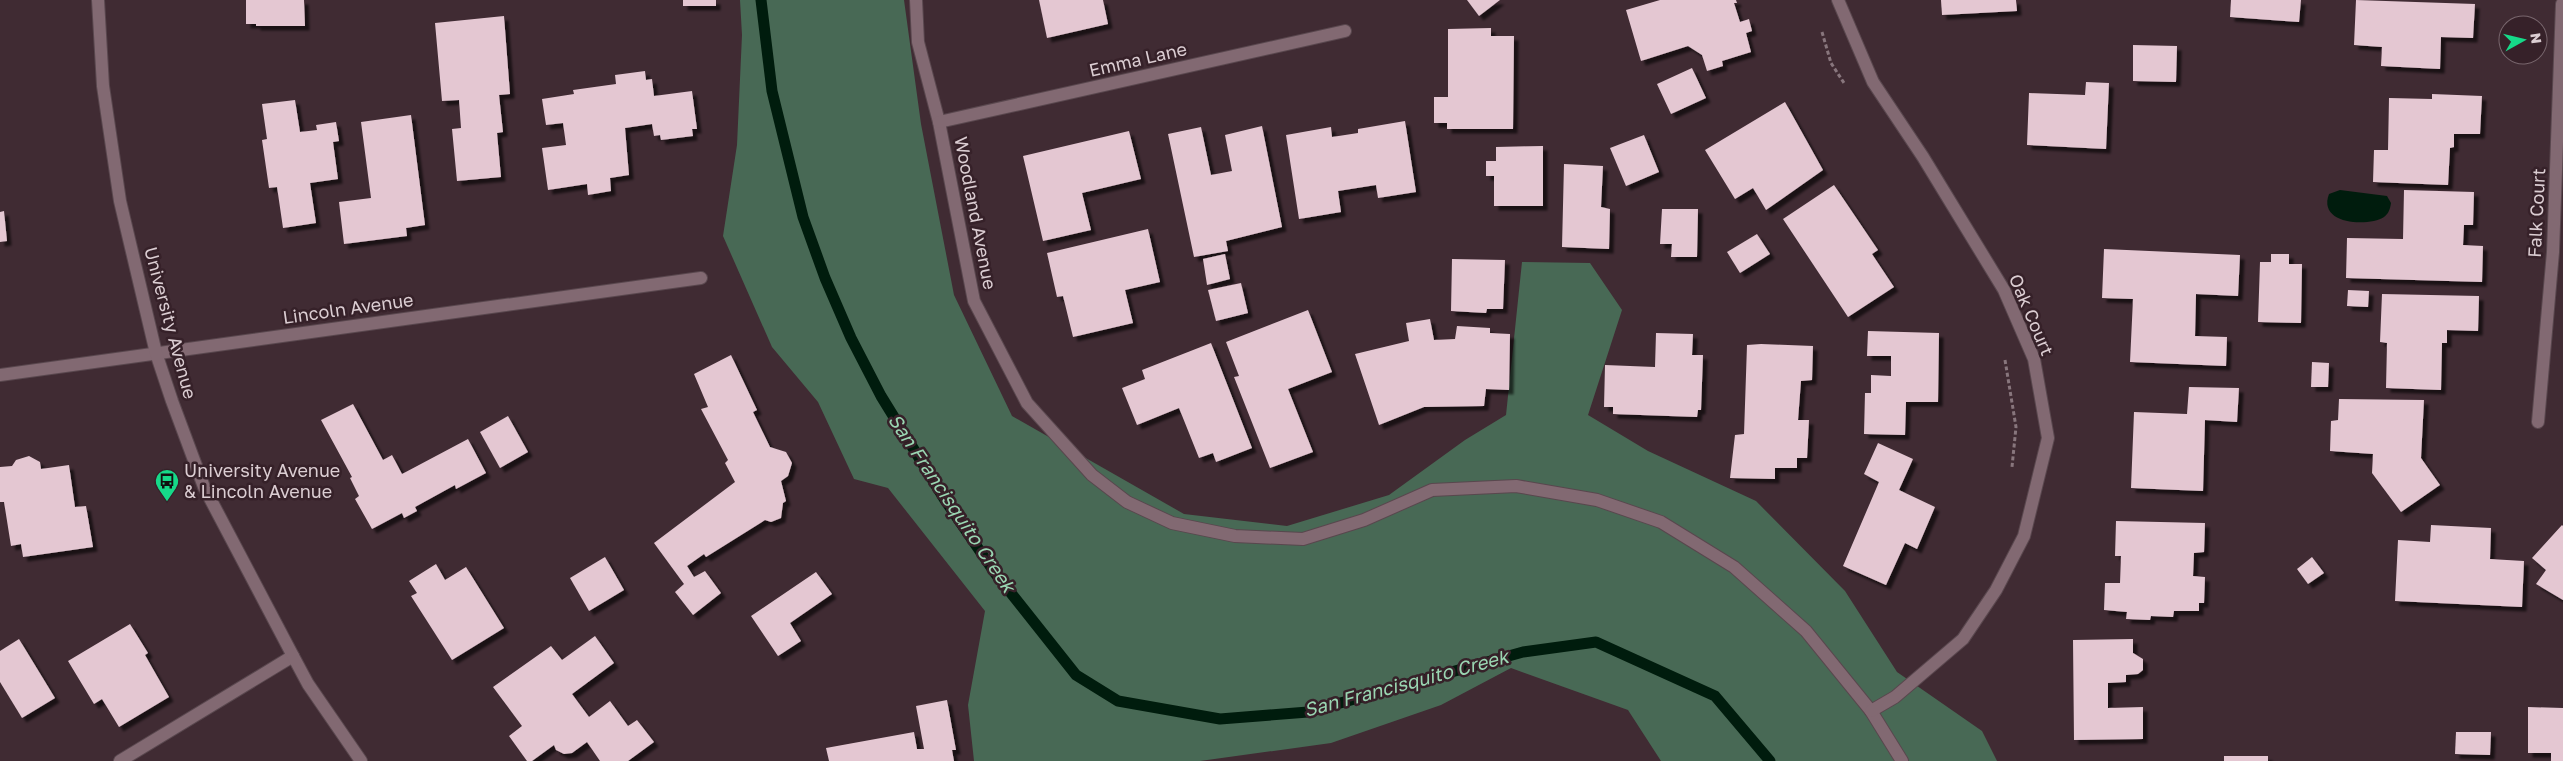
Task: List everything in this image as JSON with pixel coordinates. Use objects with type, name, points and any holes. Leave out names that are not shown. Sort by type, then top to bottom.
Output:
[{"type":"street","name":"University Avenue","points":[[98,0],[102,86],[120,202],[156,353],[204,486],[308,684],[361,761]]},
{"type":"street","name":"Woodland Avenue","points":[[916,0],[918,42],[939,122],[974,301],[1027,403],[1092,475],[1127,502],[1172,523],[1235,536],[1303,539],[1364,520],[1432,490],[1516,486],[1597,500],[1661,522],[1734,566],[1806,631],[1872,711],[1902,761]]},
{"type":"street","name":"Oak Court","points":[[1838,0],[1873,82],[2004,290],[2034,359],[2048,438],[2024,536],[1996,590],[1963,638],[1903,690],[1872,711]]},
{"type":"street","name":"Falk Court","points":[[2538,422],[2558,252],[2562,4]]},
{"type":"street","name":"Emma Lane","points":[[939,122],[1345,31]]},
{"type":"street","name":"Lincoln Avenue","points":[[0,375],[701,278]]},
{"type":"street","points":[[120,761],[293,656]]},
{"type":"path","points":[[1819,25],[1831,63],[1847,89]]},
{"type":"path","points":[[2004,352],[2016,428],[2012,476]]},
{"type":"shaded area","points":[[740,0],[904,0],[921,124],[954,295],[1012,416],[1184,514],[1287,526],[1389,495],[1465,440],[1506,415],[1522,262],[1590,263],[1622,310],[1588,415],[1648,451],[1756,501],[1845,591],[1897,672],[1982,731],[1997,761],[1661,761],[1628,710],[1511,668],[1441,705],[1331,743],[1200,761],[974,761],[968,705],[985,611],[888,488],[854,479],[818,402],[772,347],[723,236],[737,145],[742,35]]},
{"type":"shaded area","points":[[2340,190],[2387,196],[2391,203],[2389,211],[2384,217],[2367,222],[2346,221],[2337,218],[2330,212],[2327,204],[2329,194]]},
{"type":"building","points":[[246,0],[304,0],[305,26],[256,26],[256,24],[246,24]]},
{"type":"building","points":[[683,0],[716,0],[716,6],[683,6]]},
{"type":"building","points":[[1039,0],[1103,0],[1108,24],[1047,38]]},
{"type":"building","points":[[1467,0],[1500,0],[1479,16]]},
{"type":"building","points":[[1660,0],[1736,0],[1737,3],[1734,3],[1740,22],[1749,19],[1752,31],[1746,33],[1751,52],[1722,61],[1723,66],[1707,71],[1702,55],[1688,46],[1641,61],[1626,10]]},
{"type":"building","points":[[1941,0],[2016,0],[2017,11],[1942,15]]},
{"type":"building","points":[[2231,0],[2301,0],[2299,22],[2230,17]]},
{"type":"building","points":[[2356,0],[2475,4],[2473,38],[2441,37],[2440,69],[2381,66],[2382,47],[2354,45]]},
{"type":"building","points":[[504,16],[510,94],[499,95],[503,132],[497,133],[501,177],[457,181],[452,129],[461,128],[459,100],[442,101],[435,23]]},
{"type":"building","points":[[1491,28],[1491,36],[1514,36],[1513,129],[1447,129],[1447,123],[1434,123],[1434,97],[1448,97],[1448,29]]},
{"type":"building","points":[[2133,45],[2177,46],[2176,82],[2133,81]]},
{"type":"building","points":[[1692,68],[1706,98],[1671,114],[1657,84]]},
{"type":"building","points":[[645,71],[646,80],[652,79],[654,96],[692,91],[697,129],[692,129],[693,136],[661,140],[660,135],[654,136],[652,124],[625,128],[629,175],[610,178],[611,191],[588,195],[587,184],[548,190],[542,148],[566,145],[563,123],[546,125],[542,99],[574,94],[573,90],[616,84],[615,75]]},
{"type":"building","points":[[2086,82],[2109,83],[2106,149],[2027,145],[2029,93],[2085,95]]},
{"type":"building","points":[[2432,94],[2482,96],[2480,134],[2454,134],[2454,147],[2450,148],[2448,185],[2373,182],[2374,150],[2388,150],[2389,98],[2432,99]]},
{"type":"building","points":[[295,100],[300,132],[317,130],[316,125],[336,122],[339,141],[333,142],[338,179],[310,183],[316,223],[283,228],[277,187],[269,188],[262,140],[267,139],[262,104]]},
{"type":"building","points":[[1785,102],[1823,170],[1766,210],[1753,188],[1735,199],[1705,150]]},
{"type":"building","points":[[411,115],[425,225],[406,228],[407,236],[344,244],[339,202],[371,198],[361,122]]},
{"type":"building","points":[[1405,121],[1416,192],[1378,198],[1376,185],[1338,191],[1341,212],[1299,219],[1286,135],[1331,127],[1332,137],[1358,133],[1358,129]]},
{"type":"building","points":[[1262,126],[1282,227],[1226,241],[1228,251],[1194,257],[1168,134],[1201,127],[1211,175],[1232,171],[1225,135]]},
{"type":"building","points":[[1129,131],[1141,179],[1082,193],[1091,230],[1043,241],[1023,156]]},
{"type":"building","points":[[1644,135],[1659,172],[1626,186],[1610,148]]},
{"type":"building","points":[[1543,146],[1543,206],[1494,206],[1494,176],[1486,176],[1486,161],[1496,161],[1496,147]]},
{"type":"building","points":[[1564,164],[1603,166],[1601,207],[1610,209],[1609,249],[1562,247]]},
{"type":"building","points":[[1834,185],[1878,250],[1872,254],[1894,287],[1848,317],[1783,219]]},
{"type":"building","points":[[2404,190],[2474,192],[2473,225],[2464,225],[2463,245],[2483,246],[2482,282],[2346,278],[2347,238],[2403,239]]},
{"type":"building","points":[[1662,209],[1698,209],[1697,257],[1671,257],[1672,244],[1660,244]]},
{"type":"building","points":[[4,211],[7,241],[0,242],[0,212]]},
{"type":"building","points":[[1148,229],[1160,282],[1125,290],[1133,323],[1073,337],[1063,296],[1057,297],[1047,253]]},
{"type":"building","points":[[1757,234],[1770,254],[1740,273],[1727,252]]},
{"type":"building","points":[[2104,249],[2240,255],[2238,296],[2196,294],[2195,336],[2227,337],[2226,366],[2130,362],[2133,299],[2102,298]]},
{"type":"building","points":[[1225,254],[1230,279],[1207,285],[1203,259]]},
{"type":"building","points":[[2271,254],[2289,254],[2289,264],[2302,264],[2301,323],[2258,322],[2260,262],[2271,262]]},
{"type":"building","points":[[1452,259],[1505,260],[1503,309],[1487,309],[1486,313],[1451,311]]},
{"type":"building","points":[[1241,283],[1248,313],[1216,321],[1208,290]]},
{"type":"building","points":[[2348,290],[2369,291],[2368,307],[2347,306]]},
{"type":"building","points":[[2382,294],[2479,296],[2478,331],[2447,330],[2447,343],[2442,343],[2441,390],[2386,388],[2387,343],[2380,342]]},
{"type":"building","points":[[1308,310],[1332,372],[1288,389],[1313,452],[1270,468],[1234,377],[1239,376],[1226,342]]},
{"type":"building","points":[[1430,319],[1434,340],[1455,339],[1457,326],[1490,328],[1490,333],[1510,334],[1509,390],[1486,389],[1484,406],[1424,407],[1379,425],[1355,354],[1409,341],[1406,323]]},
{"type":"building","points":[[1868,331],[1939,333],[1938,402],[1906,402],[1905,435],[1864,434],[1865,393],[1871,393],[1871,375],[1891,376],[1891,356],[1867,356]]},
{"type":"building","points":[[1656,333],[1693,334],[1692,355],[1703,355],[1701,410],[1698,410],[1697,417],[1613,414],[1613,407],[1604,407],[1605,365],[1655,367]]},
{"type":"building","points":[[1211,343],[1252,448],[1216,462],[1213,453],[1199,458],[1179,408],[1137,425],[1122,388],[1145,379],[1142,370]]},
{"type":"building","points":[[1747,345],[1813,346],[1812,380],[1801,381],[1798,420],[1809,420],[1807,458],[1797,458],[1797,468],[1775,468],[1775,479],[1730,478],[1735,435],[1744,434]]},
{"type":"building","points":[[731,355],[757,410],[753,412],[770,447],[786,452],[792,463],[788,476],[781,481],[786,501],[783,503],[781,518],[771,522],[765,520],[706,557],[704,554],[687,566],[694,577],[705,571],[721,593],[693,615],[675,592],[684,584],[654,543],[735,482],[725,463],[728,460],[701,409],[708,407],[694,374]]},
{"type":"building","points":[[2312,362],[2329,363],[2328,387],[2311,387]]},
{"type":"building","points":[[2189,387],[2239,388],[2237,422],[2205,420],[2203,491],[2131,488],[2134,412],[2187,414]]},
{"type":"building","points":[[2339,399],[2424,400],[2421,458],[2440,485],[2401,512],[2372,473],[2373,454],[2330,451],[2331,421],[2338,420]]},
{"type":"building","points":[[353,404],[383,460],[392,455],[402,474],[468,439],[486,473],[456,489],[455,485],[415,507],[417,511],[404,518],[402,513],[372,529],[355,499],[359,496],[350,478],[352,477],[321,420]]},
{"type":"building","points":[[508,416],[528,452],[500,468],[480,432]]},
{"type":"building","points":[[1878,443],[1913,459],[1899,490],[1935,507],[1917,549],[1905,543],[1886,585],[1843,566],[1879,482],[1864,474]]},
{"type":"building","points":[[29,456],[40,462],[41,469],[69,465],[75,507],[86,506],[93,547],[23,557],[21,544],[11,546],[4,502],[0,502],[0,467],[12,466],[16,460]]},
{"type":"building","points":[[2116,521],[2205,523],[2204,552],[2194,553],[2193,576],[2205,577],[2204,603],[2199,603],[2199,611],[2174,611],[2173,617],[2151,616],[2150,620],[2126,619],[2127,612],[2104,610],[2105,583],[2120,583],[2121,556],[2115,556]]},
{"type":"building","points":[[2431,525],[2491,528],[2490,559],[2524,561],[2522,607],[2395,601],[2398,540],[2430,542]]},
{"type":"building","points":[[2562,525],[2563,600],[2536,584],[2546,570],[2532,558]]},
{"type":"building","points":[[605,557],[624,590],[589,611],[570,578]]},
{"type":"building","points":[[2312,557],[2324,573],[2308,584],[2297,569]]},
{"type":"building","points":[[436,564],[445,580],[466,567],[504,628],[452,660],[411,596],[417,593],[409,581]]},
{"type":"building","points":[[816,572],[832,594],[790,623],[801,641],[778,656],[751,616]]},
{"type":"building","points":[[130,624],[148,653],[145,655],[169,697],[119,727],[102,699],[94,704],[68,661]]},
{"type":"building","points":[[595,636],[614,663],[572,694],[589,717],[610,701],[628,726],[637,720],[654,742],[628,761],[600,761],[587,742],[572,753],[564,754],[556,750],[554,745],[532,761],[527,761],[509,736],[522,726],[493,687],[551,646],[562,660]]},
{"type":"building","points":[[19,639],[55,698],[22,718],[0,682],[0,651]]},
{"type":"building","points":[[2133,639],[2133,653],[2143,659],[2143,670],[2138,674],[2126,675],[2126,682],[2108,683],[2108,708],[2143,707],[2143,739],[2074,740],[2073,640]]},
{"type":"building","points":[[947,700],[956,750],[952,750],[954,761],[829,761],[826,748],[914,732],[917,749],[924,749],[916,706]]},
{"type":"building","points":[[2528,707],[2563,708],[2563,761],[2551,761],[2551,753],[2528,753]]},
{"type":"building","points":[[2456,732],[2491,732],[2490,755],[2455,754]]},
{"type":"building","points":[[2224,756],[2268,756],[2268,761],[2224,761]]},
{"type":"waterway","name":"San Francisquito Creek","points":[[761,0],[772,91],[803,217],[825,278],[851,338],[881,396],[945,500],[995,573],[1076,675],[1118,701],[1220,719],[1308,712],[1523,652],[1596,642],[1715,696],[1770,761]]},
{"type":"place","name":"University Avenue & Lincoln Avenue","points":[[167,502]]}]
